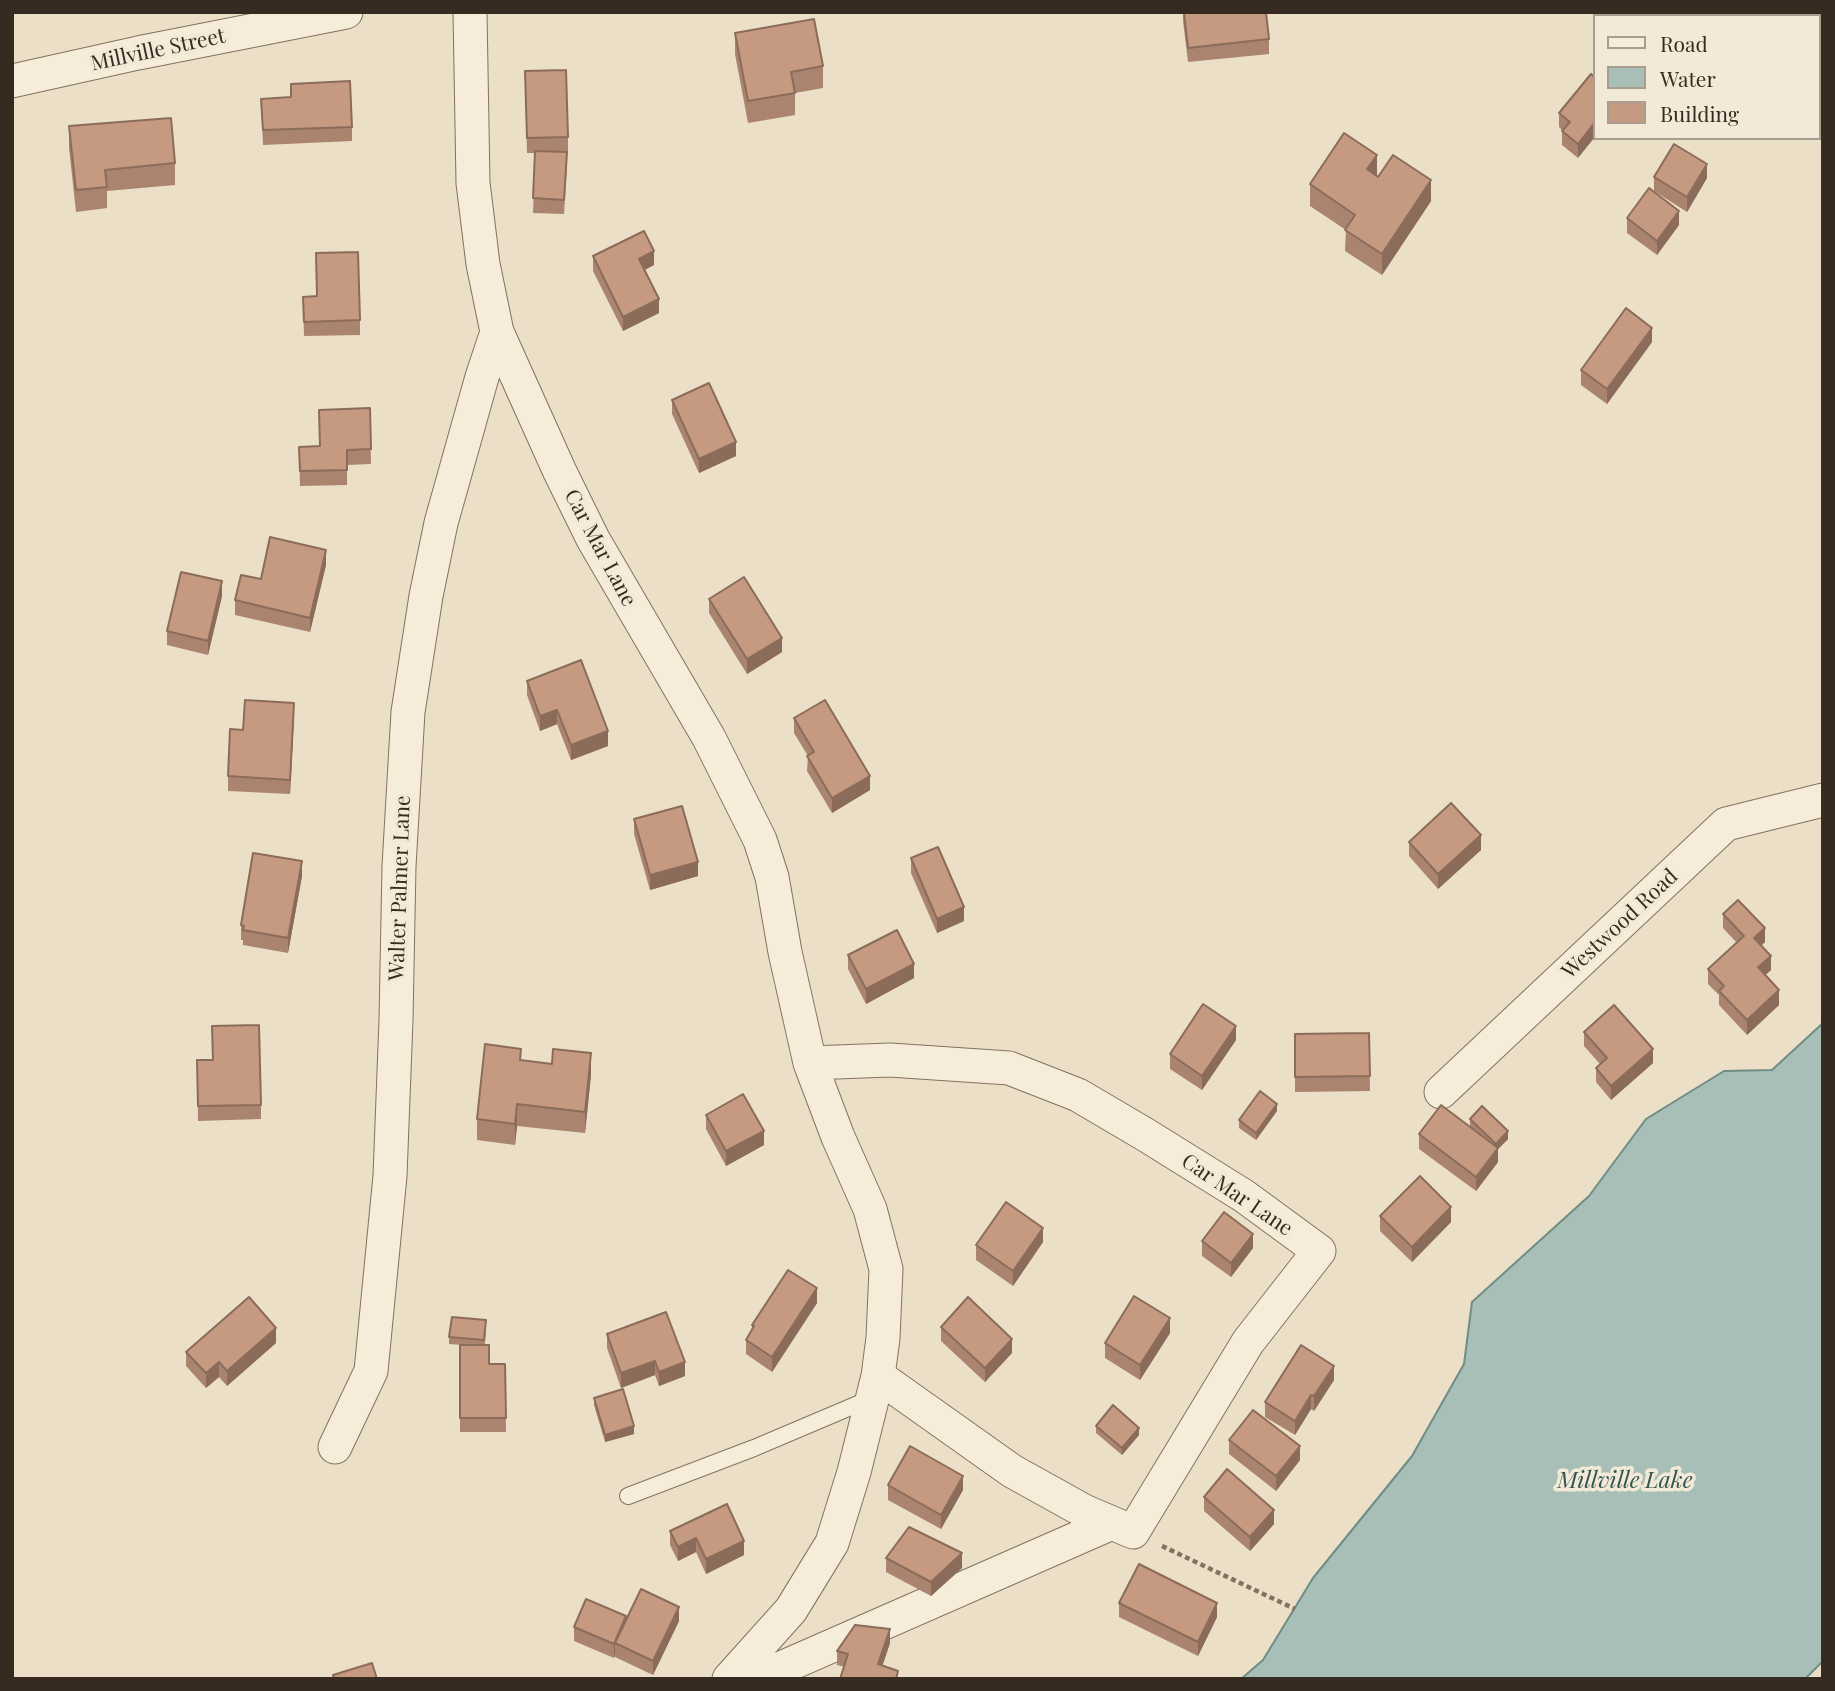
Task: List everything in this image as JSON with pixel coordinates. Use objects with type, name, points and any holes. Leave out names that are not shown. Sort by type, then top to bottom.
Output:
[{"type":"street","name":"Millville Street","points":[[12,81],[346,12]]},
{"type":"street","name":"Car Mar Lane","points":[[470,12],[473,183],[483,264],[497,332],[559,472],[593,539],[709,738],[760,840],[772,877],[785,952],[810,1063],[838,1137],[870,1209],[886,1269],[883,1338],[875,1387],[854,1472],[832,1543],[791,1610],[729,1679]]},
{"type":"street","name":"Walter Palmer Lane","points":[[335,1447],[371,1371],[390,1176],[399,866],[408,712],[426,596],[441,523],[497,332]]},
{"type":"street","name":"Westwood Road","points":[[1441,1092],[1726,824],[1823,800]]},
{"type":"street","name":"Car Mar Lane","points":[[810,1063],[890,1060],[1009,1068],[1078,1095],[1146,1135],[1244,1196],[1319,1251],[1248,1342],[1122,1528]]},
{"type":"street","points":[[875,1387],[1012,1471],[1084,1511],[1122,1528]]},
{"type":"street","points":[[756,1679],[1122,1528]]},
{"type":"lane","points":[[628,1496],[754,1448],[875,1387]]},
{"type":"path","points":[[1122,1528],[1295,1609]]},
{"type":"water","name":"Millville Lake","points":[[1823,1023],[1823,1661],[1805,1679],[1241,1679],[1263,1660],[1313,1578],[1412,1456],[1464,1364],[1472,1302],[1589,1196],[1646,1119],[1724,1071],[1772,1070]]},
{"type":"building","points":[[1184,12],[1266,12],[1269,39],[1188,48]]},
{"type":"building","points":[[814,19],[823,66],[791,72],[795,93],[748,101],[735,33]]},
{"type":"building","points":[[566,70],[568,137],[527,138],[525,71]]},
{"type":"building","points":[[1591,74],[1594,77],[1594,123],[1578,144],[1562,131],[1570,122],[1559,113]]},
{"type":"building","points":[[350,81],[352,127],[263,130],[261,99],[291,97],[291,84]]},
{"type":"building","points":[[171,118],[175,163],[105,170],[107,187],[76,190],[69,126]]},
{"type":"building","points":[[1344,133],[1377,155],[1367,169],[1378,177],[1393,155],[1431,180],[1382,254],[1345,230],[1355,215],[1310,184]]},
{"type":"building","points":[[1674,144],[1707,164],[1687,197],[1654,177]]},
{"type":"building","points":[[535,151],[567,152],[564,200],[533,198]]},
{"type":"building","points":[[1649,188],[1679,211],[1657,241],[1627,218]]},
{"type":"building","points":[[644,231],[654,251],[639,259],[659,299],[623,317],[593,256]]},
{"type":"building","points":[[358,252],[360,320],[304,322],[303,297],[317,296],[316,253]]},
{"type":"building","points":[[1626,308],[1652,328],[1607,389],[1581,370]]},
{"type":"building","points":[[709,383],[736,442],[699,459],[672,400]]},
{"type":"building","points":[[370,408],[371,449],[347,450],[347,470],[300,471],[299,447],[320,446],[319,410]]},
{"type":"building","points":[[270,537],[326,550],[310,618],[235,600],[241,575],[261,579]]},
{"type":"building","points":[[181,572],[222,581],[208,641],[167,631]]},
{"type":"building","points":[[744,577],[782,638],[747,659],[709,599]]},
{"type":"building","points":[[581,660],[608,731],[571,745],[557,710],[540,716],[527,681]]},
{"type":"building","points":[[245,700],[294,703],[290,780],[228,776],[230,729],[243,730]]},
{"type":"building","points":[[825,700],[870,776],[832,798],[807,756],[814,752],[794,718]]},
{"type":"building","points":[[1451,803],[1481,835],[1438,874],[1409,842]]},
{"type":"building","points":[[682,806],[698,862],[650,875],[634,819]]},
{"type":"building","points":[[938,847],[964,907],[937,919],[911,858]]},
{"type":"building","points":[[253,853],[302,861],[288,938],[243,930],[244,926],[241,925]]},
{"type":"building","points":[[1738,900],[1765,928],[1754,938],[1771,956],[1758,967],[1779,990],[1747,1020],[1719,991],[1724,986],[1708,969],[1744,936],[1723,914]]},
{"type":"building","points":[[897,930],[914,964],[866,989],[848,955]]},
{"type":"building","points":[[1203,1004],[1236,1026],[1202,1076],[1170,1054]]},
{"type":"building","points":[[1614,1005],[1653,1049],[1611,1086],[1596,1068],[1607,1058],[1584,1032]]},
{"type":"building","points":[[259,1025],[261,1105],[198,1106],[197,1060],[213,1060],[212,1026]]},
{"type":"building","points":[[1369,1033],[1370,1076],[1295,1077],[1295,1034]]},
{"type":"building","points":[[485,1044],[521,1049],[520,1060],[552,1064],[553,1049],[591,1053],[585,1112],[517,1104],[515,1124],[477,1119]]},
{"type":"building","points":[[1260,1091],[1277,1104],[1256,1133],[1239,1120]]},
{"type":"building","points":[[743,1094],[764,1131],[726,1151],[706,1115]]},
{"type":"building","points":[[1441,1105],[1498,1148],[1476,1177],[1419,1134]]},
{"type":"building","points":[[1482,1106],[1508,1131],[1496,1144],[1470,1119]]},
{"type":"building","points":[[1420,1176],[1451,1207],[1412,1247],[1380,1216]]},
{"type":"building","points":[[1006,1202],[1043,1228],[1013,1271],[976,1245]]},
{"type":"building","points":[[1224,1212],[1253,1234],[1231,1263],[1202,1241]]},
{"type":"building","points":[[788,1270],[817,1288],[772,1357],[746,1340],[754,1326],[752,1325]]},
{"type":"building","points":[[1134,1296],[1170,1318],[1140,1365],[1105,1343]]},
{"type":"building","points":[[249,1297],[276,1328],[227,1371],[219,1362],[206,1373],[186,1352]]},
{"type":"building","points":[[968,1297],[1012,1339],[985,1368],[941,1327]]},
{"type":"building","points":[[666,1312],[685,1362],[659,1372],[655,1361],[621,1373],[607,1334]]},
{"type":"building","points":[[452,1317],[486,1320],[484,1340],[449,1337]]},
{"type":"building","points":[[460,1345],[489,1345],[489,1364],[505,1364],[506,1418],[460,1418]]},
{"type":"building","points":[[1301,1345],[1334,1366],[1295,1421],[1265,1402]]},
{"type":"building","points":[[623,1389],[634,1426],[605,1435],[594,1398]]},
{"type":"building","points":[[1113,1405],[1139,1428],[1122,1448],[1096,1426]]},
{"type":"building","points":[[1253,1410],[1300,1446],[1276,1476],[1229,1440]]},
{"type":"building","points":[[910,1446],[963,1476],[941,1515],[888,1485]]},
{"type":"building","points":[[1227,1469],[1274,1510],[1250,1537],[1204,1497]]},
{"type":"building","points":[[727,1504],[744,1541],[706,1559],[696,1538],[678,1547],[670,1531]]},
{"type":"building","points":[[909,1527],[962,1553],[931,1582],[886,1558]]},
{"type":"building","points":[[1139,1564],[1217,1603],[1198,1642],[1119,1603]]},
{"type":"building","points":[[641,1589],[679,1607],[653,1661],[615,1643]]},
{"type":"building","points":[[586,1599],[626,1616],[614,1644],[574,1627]]},
{"type":"building","points":[[855,1625],[890,1629],[878,1664],[898,1671],[896,1679],[840,1679],[848,1654],[837,1651]]},
{"type":"building","points":[[372,1663],[377,1679],[334,1679],[333,1675]]}]
